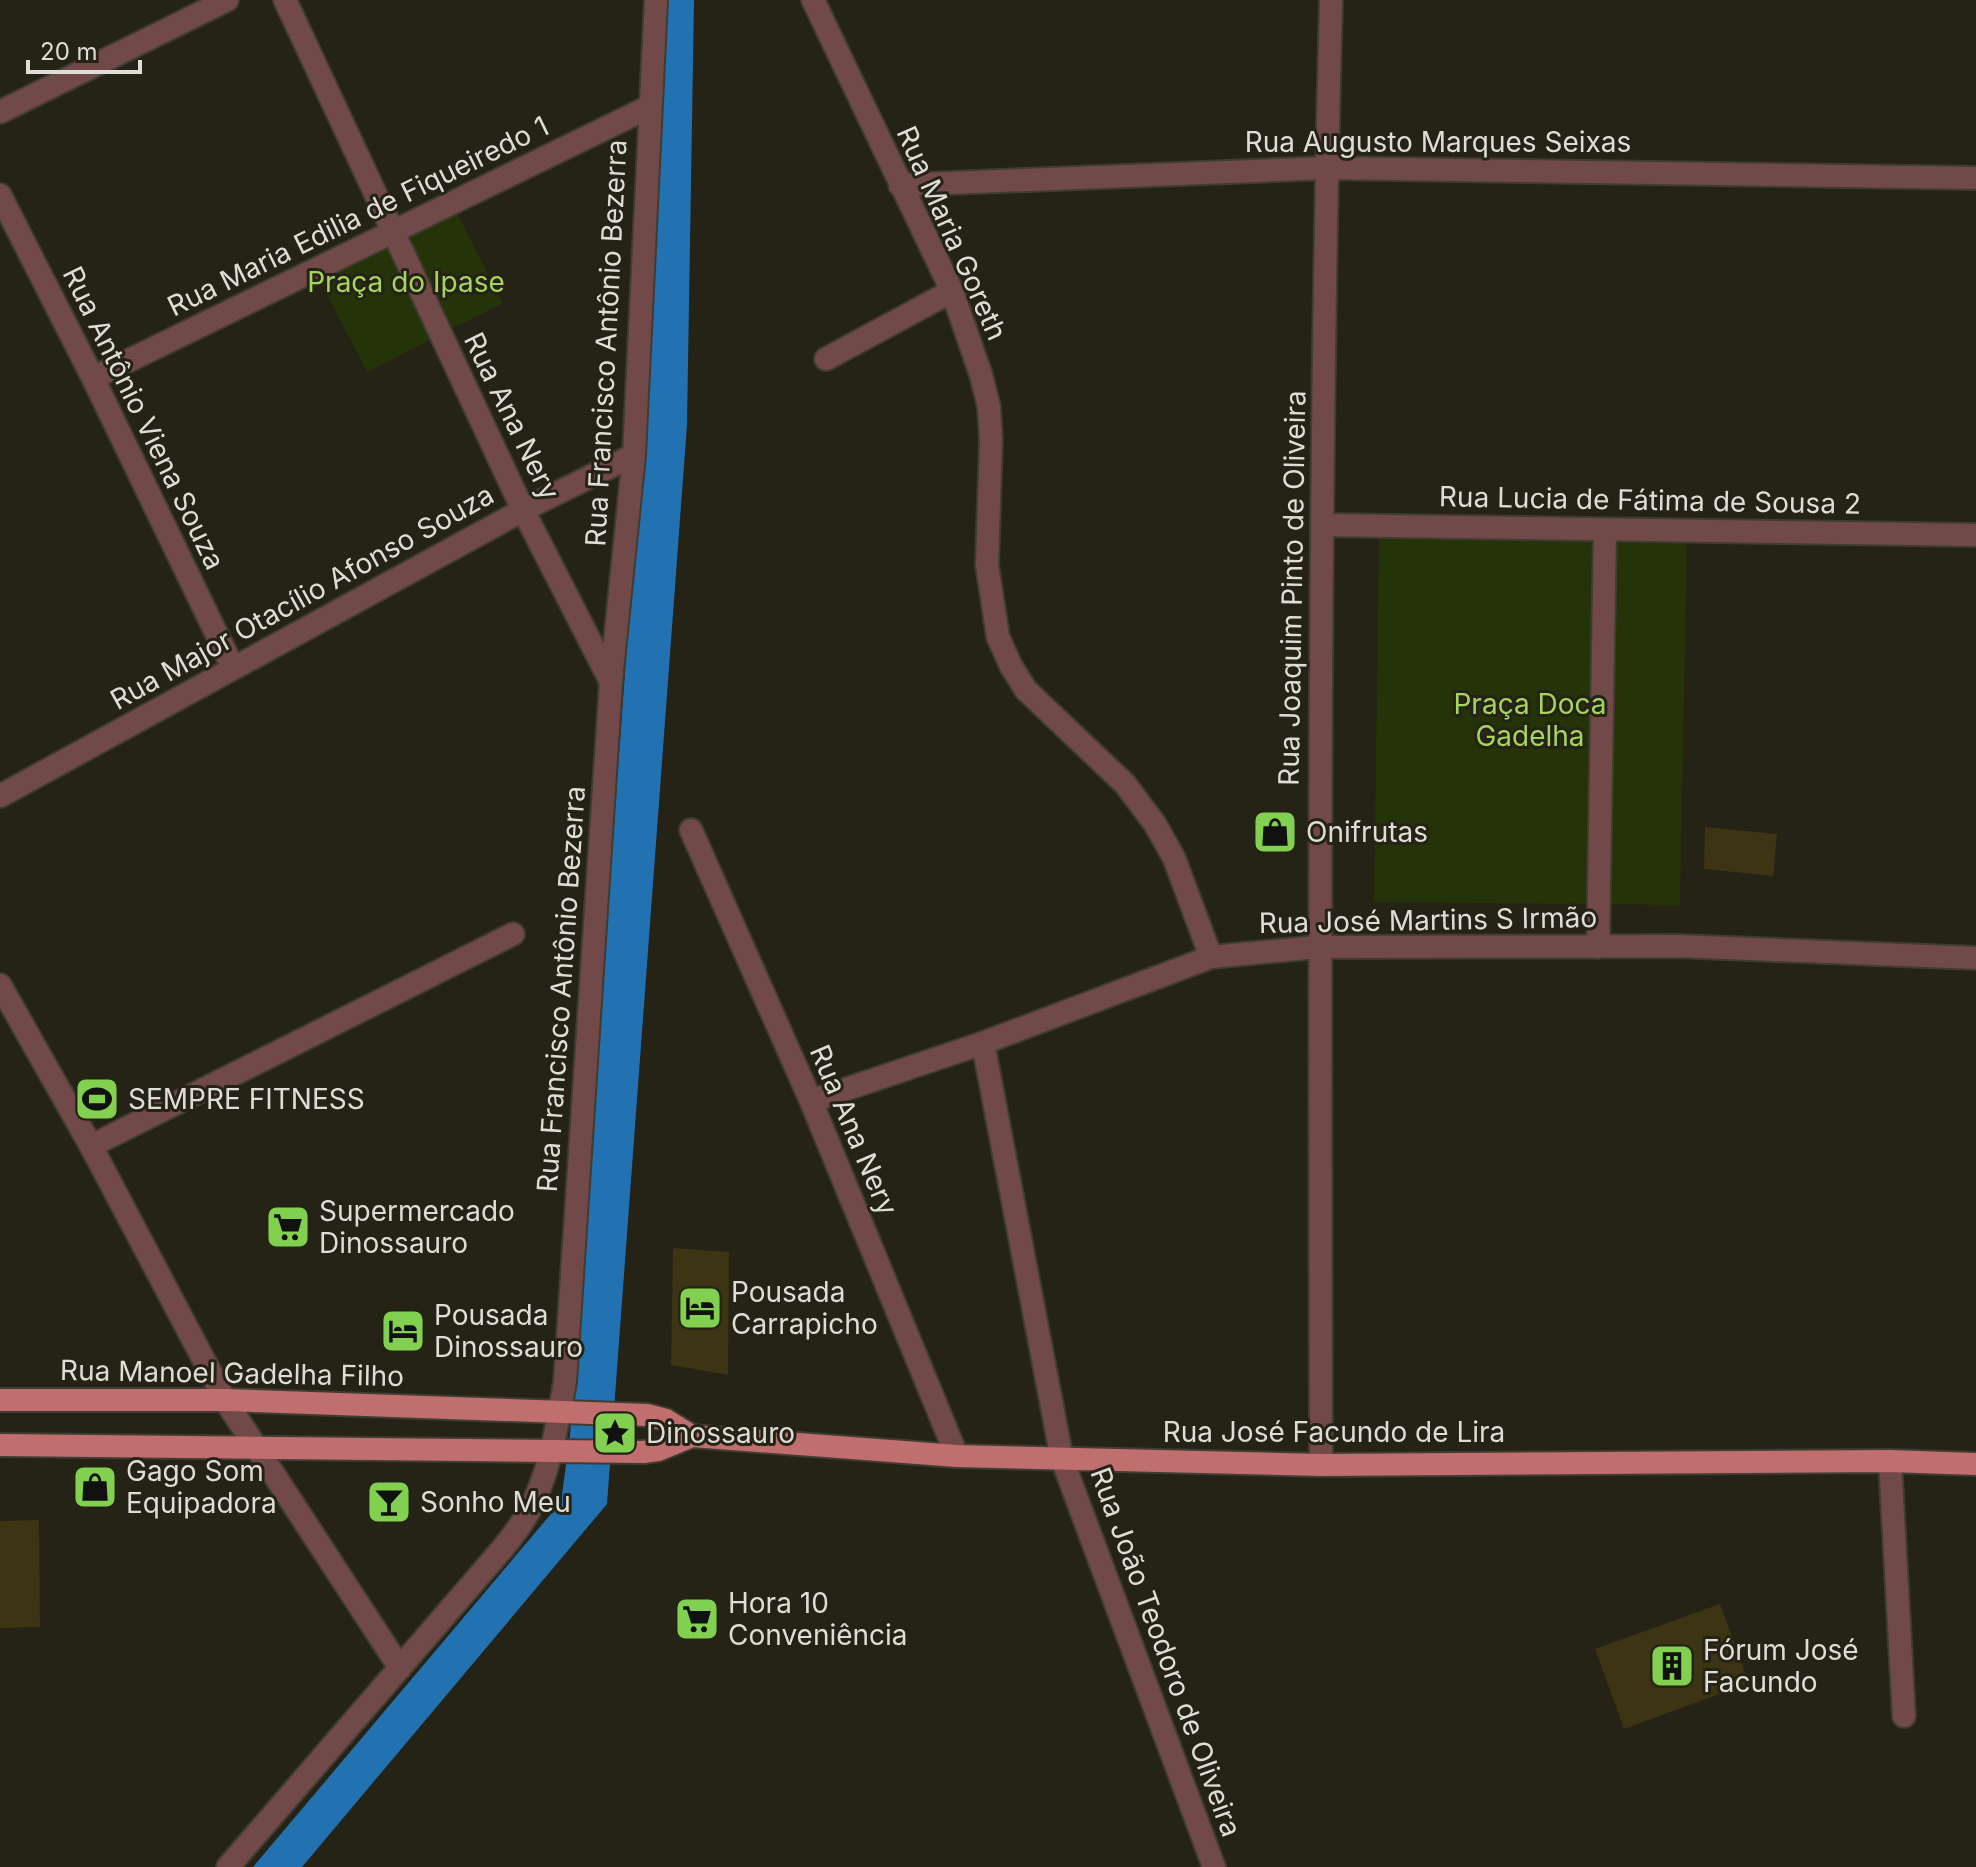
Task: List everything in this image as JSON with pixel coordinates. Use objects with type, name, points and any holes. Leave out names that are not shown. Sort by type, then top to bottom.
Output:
[{"type":"main road","name":"Rua Manoel Gadelha Filho","points":[[0,1400],[225,1400],[570,1411]]},
{"type":"main road","name":"Rua José Facundo de Lira","points":[[570,1411],[647,1415],[666,1420],[692,1436]]},
{"type":"main road","name":"Rua José Facundo de Lira","points":[[560,1452],[643,1452],[658,1450],[692,1436],[957,1456],[1321,1465],[1890,1461],[1976,1464]]},
{"type":"main road","points":[[0,1445],[560,1452]]},
{"type":"street","points":[[0,112],[227,0]]},
{"type":"street","name":"Rua Ana Nery","points":[[285,0],[523,510],[611,681]]},
{"type":"street","name":"Rua Francisco Antônio Bezerra","points":[[228,1867],[503,1548],[528,1513],[542,1480],[560,1452],[570,1411],[565,1382],[611,681],[634,455],[656,0]]},
{"type":"street","name":"Rua Maria Goreth","points":[[813,0],[952,291],[981,375],[989,407],[991,440],[987,565],[998,637],[1026,690],[1125,784],[1155,824],[1174,858],[1211,957]]},
{"type":"street","name":"Rua Joaquim Pinto de Oliveira","points":[[1321,1465],[1318,947],[1331,0]]},
{"type":"street","name":"Rua Maria Edilia de Fiqueiredo 1","points":[[93,378],[649,107]]},
{"type":"street","name":"Rua Augusto Marques Seixas","points":[[900,185],[1327,168],[1976,178]]},
{"type":"street","name":"Rua Antônio Viena Souza","points":[[0,195],[93,378],[233,668]]},
{"type":"street","points":[[826,359],[952,291]]},
{"type":"street","name":"Rua Major Otacílio Afonso Souza","points":[[0,796],[523,510],[634,455]]},
{"type":"street","name":"Rua Lucia de Fátima de Sousa 2","points":[[1322,525],[1976,535]]},
{"type":"street","points":[[1598,947],[1605,529]]},
{"type":"street","name":"Rua Ana Nery","points":[[691,830],[811,1101],[957,1456]]},
{"type":"street","points":[[91,1146],[513,934]]},
{"type":"street","name":"Rua José Martins S Irmão","points":[[811,1101],[983,1043],[1211,957],[1318,947],[1677,946],[1976,958]]},
{"type":"street","points":[[0,985],[91,1146],[225,1400],[400,1668]]},
{"type":"street","points":[[983,1043],[1062,1459]]},
{"type":"street","name":"Rua João Teodoro de Oliveira","points":[[1062,1459],[1214,1867]]},
{"type":"street","points":[[1890,1461],[1904,1716]]},
{"type":"green space","name":"Praça do Ipase","points":[[446,192],[503,303],[367,372],[310,261]]},
{"type":"green space","name":"Praça Doca Gadelha","points":[[1379,535],[1687,538],[1680,905],[1374,902]]},
{"type":"water","points":[[667,0],[694,0],[687,425],[607,1504],[302,1867],[253,1867],[561,1502],[570,1435],[641,451]]},
{"type":"building","points":[[1705,827],[1777,834],[1773,876],[1704,869]]},
{"type":"building","name":"Pousada Carrapicho","points":[[673,1248],[729,1252],[728,1375],[671,1365]]},
{"type":"building","points":[[39,1520],[40,1627],[0,1628],[0,1521]]},
{"type":"building","name":"Fórum José Facundo","points":[[1720,1604],[1749,1683],[1624,1729],[1595,1649]]},
{"type":"place","name":"Onifrutas","points":[[1275,832]]},
{"type":"place","name":"SEMPRE FITNESS","points":[[97,1099]]},
{"type":"place","name":"Supermercado Dinossauro","points":[[288,1227]]},
{"type":"place","name":"Pousada Carrapicho","points":[[700,1308]]},
{"type":"place","name":"Pousada Dinossauro","points":[[403,1331]]},
{"type":"place","name":"Dinossauro","points":[[615,1433]]},
{"type":"place","name":"Gago Som Equipadora","points":[[95,1487]]},
{"type":"place","name":"Sonho Meu","points":[[389,1502]]},
{"type":"place","name":"Hora 10 Conveniência","points":[[697,1619]]},
{"type":"place","name":"Fórum José Facundo","points":[[1672,1666]]}]
